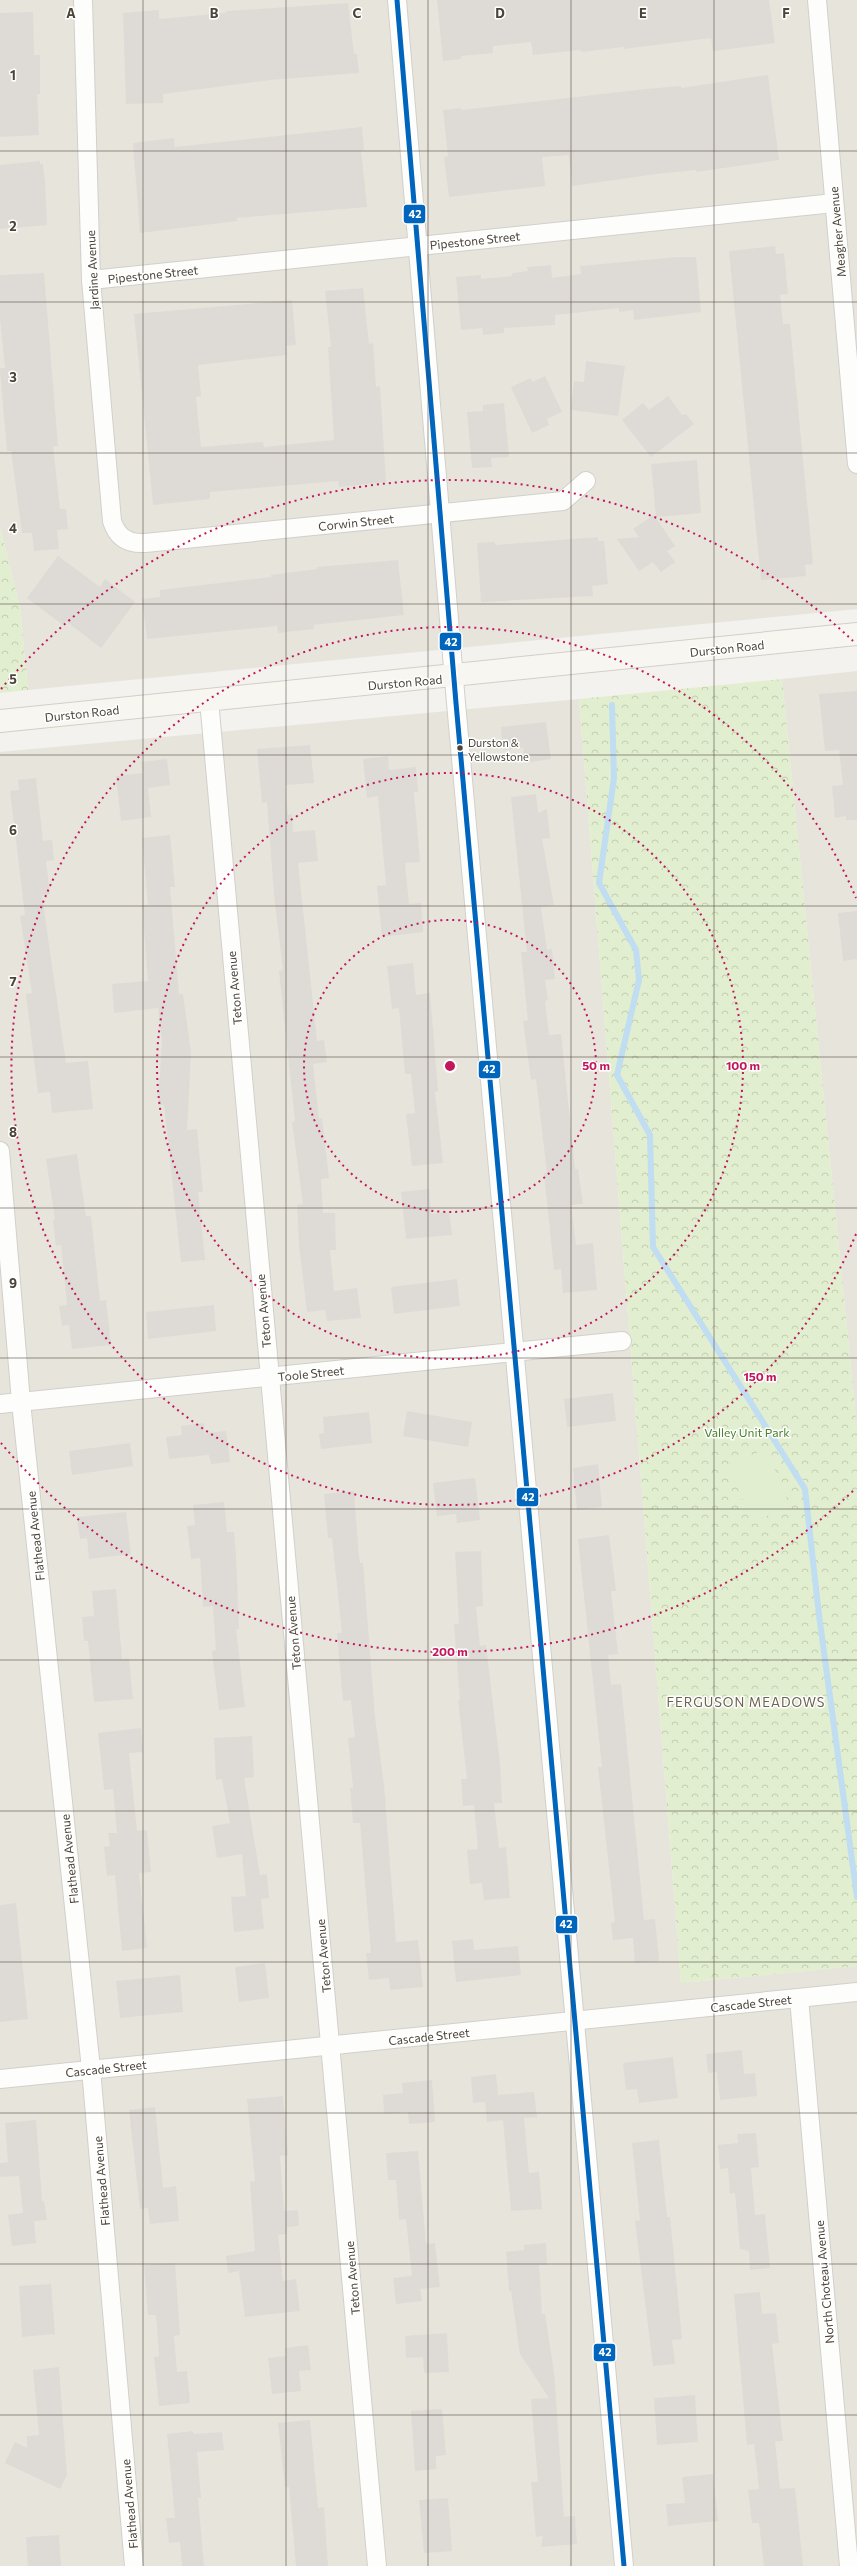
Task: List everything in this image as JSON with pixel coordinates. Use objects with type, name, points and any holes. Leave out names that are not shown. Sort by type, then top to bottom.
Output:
[{"type":"main road","name":"Durston Road","points":[[0,722],[209,700],[454,677],[857,634]]},
{"type":"street","name":"Jardine Avenue","points":[[83,0],[91,280],[112,521],[115,530],[121,536]]},
{"type":"street","points":[[397,0],[454,677],[577,2021],[624,2566]]},
{"type":"street","name":"Meagher Avenue","points":[[817,0],[857,464]]},
{"type":"street","name":"Pipestone Street","points":[[91,280],[834,203]]},
{"type":"street","name":"Corwin Street","points":[[121,536],[129,542],[145,543],[563,501],[586,481]]},
{"type":"street","name":"Teton Avenue","points":[[209,700],[377,2566]]},
{"type":"street","name":"Flathead Avenue","points":[[0,1152],[21,1402],[91,2069],[134,2566]]},
{"type":"street","name":"Toole Street","points":[[0,1404],[269,1378],[622,1341]]},
{"type":"street","name":"Cascade Street","points":[[0,2079],[857,1992]]},
{"type":"street","name":"North Choteau Avenue","points":[[800,1998],[849,2566]]},
{"type":"shaded area","points":[[0,0],[857,0],[857,609],[28,690],[20,607],[0,528]]},
{"type":"shaded area","points":[[857,671],[857,1428],[782,679]]},
{"type":"shaded area","points":[[579,699],[681,1983],[857,1966],[857,2566],[0,2566],[0,752]]},
{"type":"green space","points":[[0,528],[20,607],[28,690],[0,693]]},
{"type":"green space","name":"Valley Unit Park","points":[[782,679],[857,1428],[857,1966],[681,1983],[579,699]]},
{"type":"green space","points":[[766,1449],[790,1506],[752,1522],[728,1465]]},
{"type":"building","points":[[437,0],[769,0],[775,43],[713,51],[711,38],[624,49],[624,47],[581,52],[580,50],[533,55],[531,42],[493,46],[493,53],[461,56],[461,59],[443,61]]},
{"type":"building","points":[[348,3],[354,54],[357,54],[359,73],[270,80],[163,94],[163,103],[126,104],[123,13],[159,10],[159,19],[226,13],[226,11]]},
{"type":"building","points":[[33,12],[34,55],[40,55],[40,94],[37,94],[39,135],[0,137],[0,13]]},
{"type":"building","points":[[768,75],[779,160],[696,172],[696,170],[656,174],[572,186],[569,155],[542,157],[545,186],[449,197],[444,157],[448,156],[443,110],[461,108],[461,110],[646,89],[681,86],[681,88]]},
{"type":"building","points":[[362,127],[364,150],[361,150],[367,207],[237,218],[237,221],[140,233],[133,143],[174,138],[175,147]]},
{"type":"building","points":[[40,161],[40,164],[43,164],[47,225],[0,229],[0,165]]},
{"type":"building","points":[[775,246],[776,254],[784,253],[788,294],[780,295],[783,324],[790,324],[813,564],[805,565],[806,576],[761,580],[729,251]]},
{"type":"building","points":[[677,257],[696,257],[701,312],[634,320],[633,310],[619,312],[619,308],[555,315],[555,325],[504,328],[504,333],[483,335],[482,328],[461,330],[456,277],[481,275],[481,279],[512,276],[512,273],[528,271],[527,267],[551,265],[552,278],[581,274],[580,266]]},
{"type":"building","points":[[44,273],[58,446],[53,446],[60,509],[66,509],[68,529],[57,530],[59,549],[34,551],[32,533],[22,533],[11,451],[7,451],[0,371],[0,368],[5,368],[0,319],[0,275]]},
{"type":"building","points":[[363,288],[369,344],[373,343],[376,387],[380,386],[386,482],[339,487],[338,481],[210,492],[210,499],[153,505],[134,314],[292,300],[296,345],[286,346],[287,355],[198,365],[201,396],[196,397],[201,447],[263,442],[264,447],[334,440],[328,347],[331,347],[325,291]]},
{"type":"building","points":[[586,361],[625,366],[618,416],[571,410],[574,381],[584,382]]},
{"type":"building","points":[[545,376],[562,412],[547,419],[549,425],[532,433],[511,387],[531,378],[532,382]]},
{"type":"building","points":[[668,396],[682,415],[686,414],[694,424],[651,457],[622,420],[643,403],[649,410]]},
{"type":"building","points":[[504,403],[509,457],[491,458],[492,467],[472,468],[467,412],[483,411],[483,405]]},
{"type":"building","points":[[697,460],[701,513],[656,517],[651,464]]},
{"type":"building","points":[[654,515],[675,546],[667,551],[675,562],[661,572],[653,562],[639,571],[617,539],[639,537],[633,529]]},
{"type":"building","points":[[598,537],[598,541],[604,541],[608,584],[592,586],[593,596],[481,602],[477,543],[495,542],[495,545]]},
{"type":"building","points":[[58,556],[100,587],[105,579],[135,602],[101,648],[66,621],[63,625],[27,598]]},
{"type":"building","points":[[398,560],[404,615],[313,625],[314,629],[278,633],[277,626],[147,639],[142,599],[160,597],[160,590],[271,577],[271,575],[317,569],[317,567]]},
{"type":"building","points":[[857,691],[857,820],[846,820],[846,816],[835,818],[832,786],[843,785],[839,750],[825,751],[819,694]]},
{"type":"building","points":[[546,722],[551,759],[525,763],[523,748],[503,750],[501,727]]},
{"type":"building","points":[[310,745],[314,783],[285,785],[288,815],[292,814],[293,832],[315,830],[318,861],[298,863],[317,1041],[324,1040],[327,1062],[313,1064],[319,1119],[322,1118],[329,1178],[321,1179],[323,1213],[335,1213],[336,1250],[330,1250],[334,1291],[357,1288],[361,1318],[327,1321],[325,1310],[307,1312],[299,1245],[297,1205],[303,1204],[292,1122],[295,1121],[279,971],[283,970],[274,895],[267,802],[262,803],[257,749]]},
{"type":"building","points":[[388,756],[389,770],[416,767],[418,792],[414,792],[420,862],[405,863],[409,904],[421,903],[423,932],[382,937],[377,886],[386,885],[378,796],[367,798],[363,759]]},
{"type":"building","points":[[167,759],[170,785],[148,788],[151,817],[121,821],[116,776],[143,773],[141,762]]},
{"type":"building","points":[[36,778],[43,841],[52,840],[54,860],[46,861],[50,894],[42,896],[66,1063],[88,1061],[93,1109],[52,1113],[50,1092],[38,1093],[26,994],[32,993],[20,916],[25,915],[10,791],[19,790],[18,780]]},
{"type":"building","points":[[536,794],[538,813],[547,809],[550,838],[542,839],[554,905],[541,907],[547,950],[552,949],[555,979],[545,980],[548,1000],[545,1001],[549,1035],[561,1034],[575,1169],[578,1169],[583,1204],[571,1205],[576,1245],[593,1243],[597,1290],[563,1293],[561,1269],[554,1270],[544,1173],[547,1173],[536,1079],[531,1080],[523,1021],[528,1020],[521,952],[527,952],[511,797]]},
{"type":"building","points":[[170,835],[175,887],[170,887],[179,994],[183,994],[191,1053],[187,1130],[197,1129],[203,1192],[198,1192],[205,1260],[181,1262],[164,1105],[158,1105],[162,1040],[158,1008],[114,1013],[112,984],[148,981],[142,905],[148,905],[142,838]]},
{"type":"building","points":[[857,911],[857,959],[843,961],[838,913]]},
{"type":"building","points":[[413,963],[416,995],[430,993],[438,1091],[435,1092],[443,1163],[412,1166],[406,1114],[415,1113],[411,1074],[405,1074],[399,1008],[392,1009],[387,966]]},
{"type":"building","points":[[77,1154],[86,1216],[91,1216],[100,1301],[106,1300],[111,1345],[72,1349],[69,1325],[62,1326],[59,1306],[67,1305],[61,1245],[56,1246],[53,1220],[55,1219],[46,1159]]},
{"type":"building","points":[[429,1189],[431,1214],[449,1212],[452,1235],[406,1239],[401,1192]]},
{"type":"building","points":[[457,1279],[460,1306],[394,1314],[391,1287]]},
{"type":"building","points":[[214,1305],[216,1331],[148,1339],[146,1312]]},
{"type":"building","points":[[613,1393],[616,1421],[567,1427],[564,1399]]},
{"type":"building","points":[[407,1411],[472,1422],[468,1447],[403,1436]]},
{"type":"building","points":[[369,1412],[372,1443],[321,1449],[319,1434],[324,1433],[323,1417]]},
{"type":"building","points":[[204,1423],[205,1433],[226,1431],[230,1462],[211,1464],[209,1455],[169,1459],[166,1437],[182,1435],[181,1426]]},
{"type":"building","points":[[130,1443],[133,1466],[72,1475],[69,1451]]},
{"type":"building","points":[[598,1464],[602,1507],[577,1510],[573,1468]]},
{"type":"building","points":[[475,1478],[480,1520],[457,1523],[456,1514],[437,1516],[433,1483]]},
{"type":"building","points":[[354,1491],[359,1557],[360,1563],[363,1563],[375,1717],[384,1785],[396,1942],[418,1940],[423,1987],[390,1990],[389,1978],[369,1980],[366,1953],[371,1953],[360,1823],[353,1823],[350,1788],[353,1788],[348,1738],[355,1737],[351,1700],[343,1701],[337,1633],[342,1633],[332,1538],[328,1538],[324,1494]]},
{"type":"building","points":[[224,1502],[227,1532],[234,1532],[239,1629],[236,1629],[245,1707],[219,1710],[212,1651],[216,1650],[213,1606],[203,1607],[200,1558],[191,1559],[187,1526],[195,1525],[193,1505]]},
{"type":"building","points":[[126,1512],[131,1554],[89,1559],[87,1538],[80,1539],[77,1517]]},
{"type":"building","points":[[609,1535],[616,1591],[611,1591],[618,1654],[608,1655],[611,1685],[621,1684],[644,1920],[655,1919],[659,1961],[635,1963],[633,1938],[613,1940],[611,1923],[615,1922],[598,1767],[602,1767],[578,1539]]},
{"type":"building","points":[[481,1551],[483,1606],[476,1607],[480,1646],[486,1645],[500,1764],[502,1803],[494,1803],[499,1848],[506,1847],[510,1898],[484,1900],[482,1883],[470,1884],[467,1850],[478,1849],[474,1805],[463,1806],[461,1779],[467,1779],[458,1700],[460,1700],[454,1624],[459,1624],[455,1552]]},
{"type":"building","points":[[116,1589],[122,1659],[129,1658],[133,1699],[94,1702],[88,1641],[84,1641],[82,1617],[94,1616],[92,1591]]},
{"type":"building","points":[[141,1728],[143,1752],[129,1753],[137,1831],[147,1830],[151,1872],[139,1873],[147,1948],[122,1951],[115,1875],[107,1876],[104,1847],[110,1846],[108,1833],[117,1833],[113,1789],[104,1790],[98,1733]]},
{"type":"building","points":[[252,1736],[254,1777],[244,1778],[260,1875],[267,1874],[269,1898],[261,1899],[264,1929],[234,1932],[231,1897],[246,1896],[242,1854],[217,1858],[212,1826],[230,1823],[222,1779],[216,1780],[214,1738]]},
{"type":"building","points":[[16,1903],[28,2019],[0,2022],[0,1905]]},
{"type":"building","points":[[473,1939],[474,1950],[518,1946],[521,1975],[456,1982],[452,1941]]},
{"type":"building","points":[[265,1963],[269,1998],[239,2002],[235,1967]]},
{"type":"building","points":[[180,1975],[183,2012],[120,2018],[116,1981]]},
{"type":"building","points":[[742,2050],[744,2074],[755,2073],[757,2096],[720,2100],[717,2072],[708,2073],[706,2054]]},
{"type":"building","points":[[673,2057],[678,2098],[639,2103],[637,2089],[626,2090],[623,2063]]},
{"type":"building","points":[[496,2074],[498,2095],[534,2092],[537,2117],[524,2118],[529,2173],[539,2172],[542,2209],[511,2211],[503,2120],[487,2122],[485,2102],[473,2103],[471,2077]]},
{"type":"building","points":[[432,2080],[435,2122],[409,2124],[408,2112],[384,2114],[383,2095],[403,2093],[402,2083]]},
{"type":"building","points":[[283,2096],[288,2155],[280,2156],[284,2211],[298,2210],[299,2226],[287,2227],[287,2234],[278,2235],[283,2281],[296,2279],[300,2311],[245,2317],[239,2271],[228,2273],[226,2256],[255,2251],[250,2182],[255,2181],[247,2099]]},
{"type":"building","points":[[155,2107],[163,2188],[176,2186],[179,2221],[150,2224],[148,2208],[140,2209],[129,2110]]},
{"type":"building","points":[[36,2120],[42,2201],[44,2201],[47,2220],[34,2221],[36,2243],[12,2246],[8,2215],[23,2213],[19,2176],[0,2177],[0,2163],[8,2162],[5,2123]]},
{"type":"building","points":[[756,2133],[759,2167],[751,2168],[755,2215],[765,2214],[770,2268],[750,2270],[749,2251],[740,2249],[735,2193],[730,2194],[728,2168],[720,2169],[718,2145],[738,2143],[737,2134]]},
{"type":"building","points":[[659,2140],[667,2217],[670,2217],[682,2339],[672,2340],[675,2364],[653,2366],[635,2221],[640,2220],[632,2143]]},
{"type":"building","points":[[418,2151],[426,2244],[435,2243],[440,2287],[420,2289],[422,2301],[396,2304],[393,2278],[412,2276],[406,2219],[399,2220],[396,2180],[388,2180],[386,2153]]},
{"type":"building","points":[[546,2243],[547,2265],[539,2265],[542,2314],[545,2314],[554,2372],[564,2517],[575,2516],[577,2544],[541,2547],[543,2536],[536,2537],[531,2482],[538,2482],[531,2399],[549,2398],[520,2354],[511,2291],[509,2291],[506,2252],[524,2250],[524,2245]]},
{"type":"building","points":[[175,2263],[180,2335],[174,2336],[177,2372],[187,2371],[190,2403],[159,2406],[154,2357],[159,2356],[156,2315],[148,2315],[144,2265]]},
{"type":"building","points":[[51,2284],[55,2334],[22,2337],[19,2286]]},
{"type":"building","points":[[760,2292],[762,2314],[776,2313],[779,2343],[772,2344],[783,2441],[775,2441],[780,2489],[795,2488],[803,2566],[764,2566],[759,2523],[752,2523],[748,2490],[759,2489],[754,2444],[747,2445],[734,2294]]},
{"type":"building","points":[[447,2333],[449,2372],[424,2373],[423,2357],[406,2358],[405,2336]]},
{"type":"building","points":[[308,2345],[311,2370],[299,2371],[301,2391],[272,2394],[268,2358],[286,2356],[285,2348]]},
{"type":"building","points":[[59,2367],[67,2475],[60,2489],[5,2463],[15,2442],[27,2448],[27,2436],[39,2435],[33,2370]]},
{"type":"building","points":[[695,2395],[698,2442],[657,2445],[654,2398]]},
{"type":"building","points":[[442,2409],[446,2455],[436,2456],[436,2469],[415,2471],[411,2411]]},
{"type":"building","points":[[310,2420],[318,2508],[324,2507],[328,2566],[296,2566],[289,2487],[285,2487],[278,2423]]},
{"type":"building","points":[[193,2431],[193,2434],[222,2432],[224,2450],[197,2452],[201,2498],[198,2498],[204,2566],[182,2566],[180,2542],[169,2543],[166,2518],[175,2518],[167,2434]]},
{"type":"building","points":[[713,2474],[718,2521],[668,2526],[666,2504],[685,2503],[682,2477]]},
{"type":"building","points":[[448,2498],[452,2551],[424,2553],[419,2500]]},
{"type":"building","points":[[59,2535],[61,2566],[28,2566],[26,2537]]},
{"type":"waterway","points":[[612,705],[614,778],[599,883],[636,950],[639,980],[617,1075],[650,1135],[653,1247],[805,1489],[819,1615],[857,1897]]},
{"type":"transit line","name":"42","points":[[397,0],[456,703],[624,2566]]},
{"type":"place","name":"Durston & Yellowstone","points":[[460,748]]},
{"type":"district","name":"FERGUSON MEADOWS","points":[[746,1702]]}]
